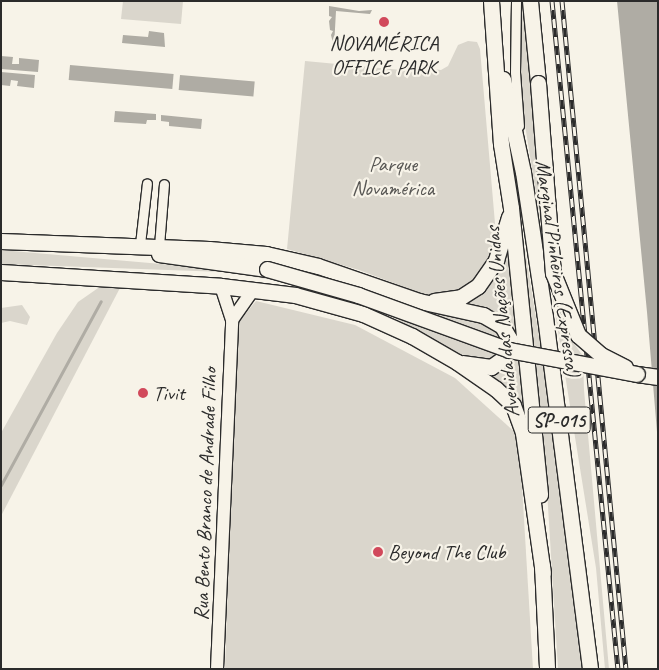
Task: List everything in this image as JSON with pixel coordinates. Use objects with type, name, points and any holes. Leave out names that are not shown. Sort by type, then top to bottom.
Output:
[{"type":"highway","name":"Avenida das Nações Unidas","points":[[492,1],[497,53],[501,144],[511,208],[540,491],[547,669]]},
{"type":"highway","points":[[530,1],[556,281],[578,334],[601,355],[637,374]]},
{"type":"highway","name":"Marginal Pinheiros (Expressa)","points":[[497,53],[523,172],[571,502],[590,669]]},
{"type":"highway","points":[[419,301],[455,299],[478,286],[496,260],[511,208]]},
{"type":"highway","points":[[1,241],[114,246],[140,244],[266,254],[318,266],[419,301],[492,318],[508,333],[508,352],[497,364],[483,367],[457,362]]},
{"type":"highway","points":[[114,246],[201,262],[267,269],[324,284],[509,350],[658,377]]},
{"type":"highway","points":[[1,272],[221,286],[327,302],[363,314],[457,362],[507,398],[518,413],[543,574]]},
{"type":"street","points":[[516,1],[515,72],[523,172]]},
{"type":"street","points":[[140,244],[147,183]]},
{"type":"street","points":[[159,246],[164,184]]},
{"type":"street","name":"Rua Bento Branco de Andrade Filho","points":[[217,669],[232,320],[221,286]]},
{"type":"street","points":[[232,320],[252,290]]},
{"type":"green space","points":[[123,1],[183,1],[181,24],[121,19]]},
{"type":"green space","points":[[521,1],[525,1],[551,290],[518,76]]},
{"type":"green space","name":"Parque Novamérica","points":[[468,41],[477,42],[480,49],[496,235],[486,267],[477,280],[454,294],[428,296],[359,270],[287,249],[305,61],[412,71],[413,67],[441,70],[448,66],[458,45]]},
{"type":"green space","points":[[514,182],[548,392],[583,669],[558,669],[545,458]]},
{"type":"green space","points":[[1,250],[230,270],[310,284],[437,330],[437,315],[416,306],[479,318],[503,333],[498,356],[491,360],[463,356],[386,313],[310,286],[224,272],[1,264]]},
{"type":"green space","points":[[508,253],[525,409],[491,376],[510,326],[499,313],[461,303]]},
{"type":"green space","points":[[101,286],[121,286],[1,516],[1,433],[57,333],[78,302]]},
{"type":"green space","points":[[553,298],[565,331],[583,356],[584,390],[609,669],[605,669],[596,568]]},
{"type":"green space","name":"Beyond The Club","points":[[256,301],[355,325],[455,378],[519,436],[533,669],[225,669],[237,324]]},
{"type":"green space","points":[[22,305],[30,317],[27,325],[10,321],[1,323],[1,308]]},
{"type":"shaded area","points":[[617,1],[658,1],[658,444],[647,312]]},
{"type":"shaded area","points":[[329,6],[359,11],[372,10],[370,14],[336,11],[334,47],[331,35],[333,31],[330,30],[329,21],[332,17],[329,16]]},
{"type":"shaded area","points":[[149,31],[164,33],[165,47],[122,43],[123,35],[148,37]]},
{"type":"shaded area","points":[[1,56],[13,57],[12,64],[19,64],[19,58],[39,60],[38,72],[1,69]]},
{"type":"shaded area","points":[[70,65],[174,74],[172,89],[69,80]]},
{"type":"shaded area","points":[[1,72],[35,75],[34,88],[17,86],[18,81],[11,80],[10,86],[1,85]]},
{"type":"shaded area","points":[[180,75],[255,82],[253,96],[179,90]]},
{"type":"shaded area","points":[[115,111],[156,114],[156,120],[147,120],[146,124],[114,122]]},
{"type":"shaded area","points":[[161,115],[202,119],[201,129],[169,126],[169,122],[161,121]]},
{"type":"waterway","points":[[1,485],[101,301]]},
{"type":"railway","points":[[552,1],[618,669]]},
{"type":"railway","points":[[562,1],[626,669]]},
{"type":"place","name":"NOVAMÉRICA OFFICE PARK","points":[[384,22]]},
{"type":"place","name":"Tivit","points":[[143,393]]},
{"type":"place","name":"Beyond The Club","points":[[378,552]]}]
